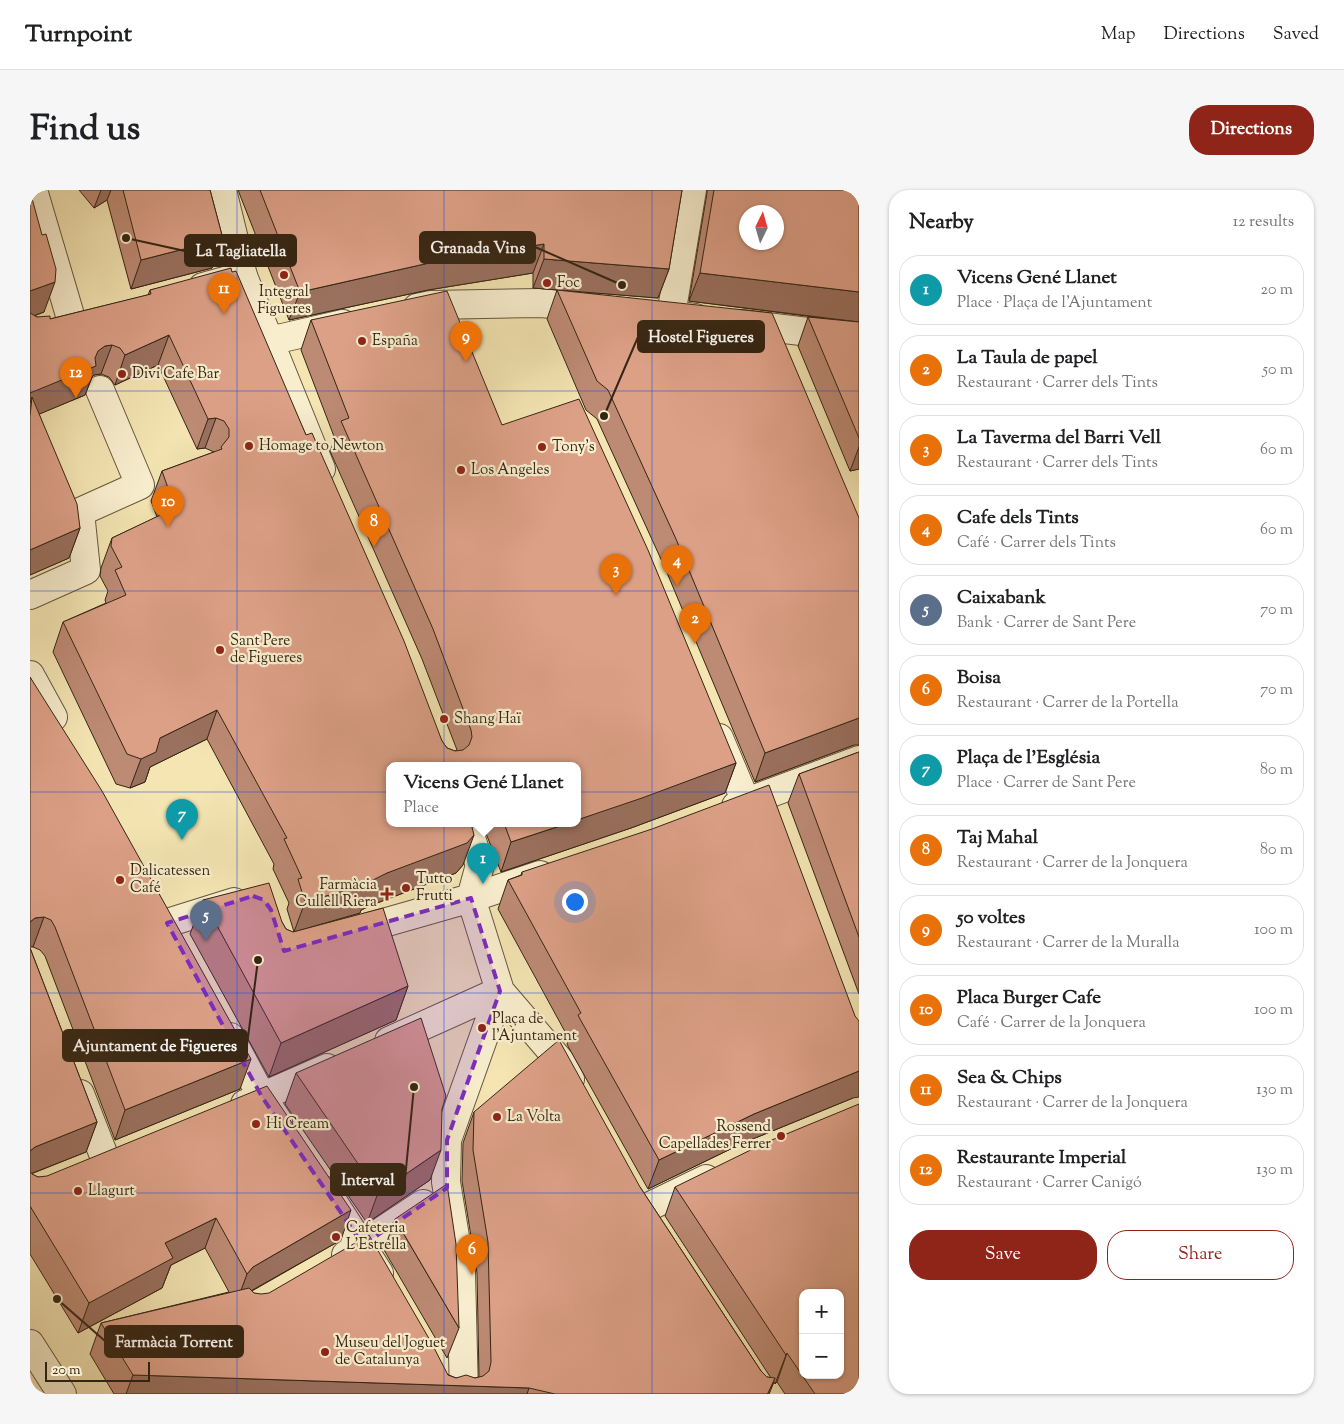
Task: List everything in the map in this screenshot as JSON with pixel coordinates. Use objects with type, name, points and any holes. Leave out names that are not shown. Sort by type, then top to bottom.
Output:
[{"type":"street","points":[[33,190],[72,322]]},
{"type":"street","points":[[222,190],[243,276],[303,427],[331,490]]},
{"type":"street","points":[[671,315],[692,190]]},
{"type":"street","points":[[176,294],[243,276]]},
{"type":"street","points":[[392,313],[430,305],[540,303],[614,310]]},
{"type":"street","points":[[642,312],[859,338]]},
{"type":"street","points":[[46,328],[100,314]]},
{"type":"street","points":[[269,341],[364,320]]},
{"type":"street","points":[[773,328],[784,354]]},
{"type":"street","points":[[100,390],[140,485]]},
{"type":"street","points":[[30,596],[86,570],[80,512],[140,485],[167,476]]},
{"type":"street","points":[[32,684],[66,742]]},
{"type":"street","points":[[708,710],[757,798],[778,822]]},
{"type":"street","points":[[709,816],[859,760]]},
{"type":"street","points":[[467,827],[480,865],[471,898],[500,991],[560,1061],[582,1102]]},
{"type":"street","points":[[330,938],[471,898],[563,868]]},
{"type":"street","points":[[153,898],[173,933],[253,896],[259,898]]},
{"type":"street","points":[[225,1112],[404,1035],[500,991]]},
{"type":"street","points":[[464,1394],[461,1273],[446,1185],[447,1140],[500,991]]},
{"type":"street","points":[[216,1012],[262,1097],[290,1138]]},
{"type":"street","points":[[71,1071],[106,1161]]},
{"type":"street","points":[[80,1171],[133,1150]]},
{"type":"street","points":[[628,1185],[647,1219],[725,1169]]},
{"type":"street","points":[[312,1171],[363,1245],[393,1297]]},
{"type":"street","points":[[328,1265],[363,1245],[446,1185]]},
{"type":"street","points":[[30,1344],[62,1394]]},
{"type":"highlighted area","points":[[253,896],[264,900],[271,910],[284,951],[471,898],[500,991],[447,1140],[447,1188],[363,1245],[262,1097],[167,923]]},
{"type":"building","points":[[123,190],[210,190],[223,239],[141,260]]},
{"type":"building","points":[[260,190],[682,190],[669,269],[544,259],[544,244],[438,261],[300,292]]},
{"type":"building","points":[[714,190],[859,190],[859,292],[700,273]]},
{"type":"building","points":[[30,191],[42,235],[46,234],[56,269],[55,282],[30,291]]},
{"type":"building","points":[[231,268],[232,272],[236,271],[306,435],[312,433],[404,641],[442,741],[447,748],[455,751],[463,750],[469,745],[472,737],[471,730],[433,629],[341,421],[349,418],[311,320],[447,291],[502,425],[579,399],[648,550],[736,763],[581,819],[581,762],[386,762],[386,827],[472,827],[474,835],[467,843],[387,873],[371,881],[371,883],[305,902],[298,879],[302,878],[284,839],[287,838],[217,710],[160,738],[156,752],[141,759],[127,754],[63,622],[126,595],[115,570],[122,567],[111,546],[112,538],[175,508],[162,471],[222,449],[221,447],[229,437],[229,429],[224,421],[216,418],[208,419],[169,335],[125,355],[120,348],[112,345],[105,346],[98,351],[95,358],[96,366],[30,393],[30,313],[37,317],[50,316],[50,319],[151,294],[150,290]]},
{"type":"building","points":[[557,290],[772,313],[859,518],[859,718],[765,753],[676,539],[608,390],[597,381]]},
{"type":"building","points":[[808,317],[859,322],[859,438]]},
{"type":"building","points":[[32,397],[77,504],[80,528],[30,550],[30,416]]},
{"type":"building","points":[[30,677],[102,791],[251,1059],[125,1110],[55,927],[51,920],[44,917],[35,918],[30,922]]},
{"type":"building","points":[[859,752],[859,937],[799,774]]},
{"type":"building","points":[[769,785],[855,1016],[859,1021],[859,1071],[754,1114],[659,1160],[580,1019],[578,1015],[581,1013],[508,880],[522,875],[522,872],[652,829]]},
{"type":"building","points":[[505,827],[557,827],[511,842]]},
{"type":"building","points":[[269,883],[282,922],[286,929],[293,932],[383,908],[408,986],[281,1043],[203,900]]},
{"type":"building","points":[[30,948],[97,1122],[35,1147],[30,1151]]},
{"type":"building","points":[[421,1018],[446,1096],[442,1109],[441,1150],[378,1193],[296,1073]]},
{"type":"building","points":[[559,1040],[640,1187],[761,1371],[767,1377],[775,1378],[767,1394],[555,1394],[529,1388],[133,1375],[101,1323],[249,1288],[254,1293],[269,1293],[369,1235],[448,1375],[456,1378],[466,1375],[475,1378],[483,1376],[489,1371],[491,1362],[488,1242],[473,1150],[474,1112]]},
{"type":"building","points":[[267,1086],[351,1210],[253,1267],[247,1274],[216,1218],[165,1243],[173,1258],[89,1303],[30,1206],[30,1172],[38,1177],[47,1176]]},
{"type":"building","points":[[859,1104],[859,1394],[815,1394],[805,1379],[844,1379],[844,1289],[799,1289],[799,1371],[787,1353],[786,1355],[675,1187],[767,1142]]},
{"type":"building","points":[[447,1184],[456,1244],[459,1328],[395,1219]]},
{"type":"building","points":[[30,1384],[35,1394],[30,1394]]},
{"type":"place","name":"La Tagliatella","points":[[126,238]]},
{"type":"place","name":"Integral Figueres","points":[[284,275]]},
{"type":"place","name":"Foc","points":[[547,283]]},
{"type":"place","name":"Granada Vins","points":[[622,285]]},
{"type":"place","name":"Sea & Chips","points":[[224,314]]},
{"type":"place","name":"España","points":[[362,341]]},
{"type":"place","name":"50 voltes","points":[[466,362]]},
{"type":"place","name":"Divi Cafe Bar","points":[[122,374]]},
{"type":"place","name":"Restaurante Imperial","points":[[76,398]]},
{"type":"place","name":"Hostel Figueres","points":[[604,416]]},
{"type":"place","name":"Homage to Newton","points":[[249,446]]},
{"type":"place","name":"Tony's","points":[[542,447]]},
{"type":"place","name":"Los Angeles","points":[[461,470]]},
{"type":"place","name":"Placa Burger Cafe","points":[[168,527]]},
{"type":"place","name":"Taj Mahal","points":[[374,547]]},
{"type":"place","name":"Cafe dels Tints","points":[[677,586]]},
{"type":"place","name":"La Taverma del Barri Vell","points":[[616,595]]},
{"type":"place","name":"La Taula de papel","points":[[695,644]]},
{"type":"place","name":"Sant Pere de Figueres","points":[[220,650]]},
{"type":"place","name":"Shang Haï","points":[[444,719]]},
{"type":"place","name":"Plaça de l'Església","points":[[182,840]]},
{"type":"place","name":"Dalicatessen Café","points":[[120,880]]},
{"type":"place","name":"Vicens Gené Llanet","points":[[483,884]]},
{"type":"place","name":"Tutto Frutti","points":[[406,888]]},
{"type":"place","name":"Farmàcia Cullell Riera","points":[[387,894]]},
{"type":"place","name":"Caixabank","points":[[206,941]]},
{"type":"place","name":"Ajuntament de Figueres","points":[[258,960]]},
{"type":"place","name":"Plaça de l'Ajuntament","points":[[482,1028]]},
{"type":"place","name":"Interval","points":[[414,1087]]},
{"type":"place","name":"La Volta","points":[[497,1117]]},
{"type":"place","name":"Hi Cream","points":[[256,1124]]},
{"type":"place","name":"Rossend Capellades Ferrer","points":[[781,1136]]},
{"type":"place","name":"Llagurt","points":[[78,1191]]},
{"type":"place","name":"Cafeteria L'Estrella","points":[[336,1237]]},
{"type":"place","name":"Boisa","points":[[472,1275]]},
{"type":"place","name":"Farmàcia Torrent","points":[[57,1299]]},
{"type":"place","name":"Museu del Joguet de Catalunya","points":[[325,1352]]}]
